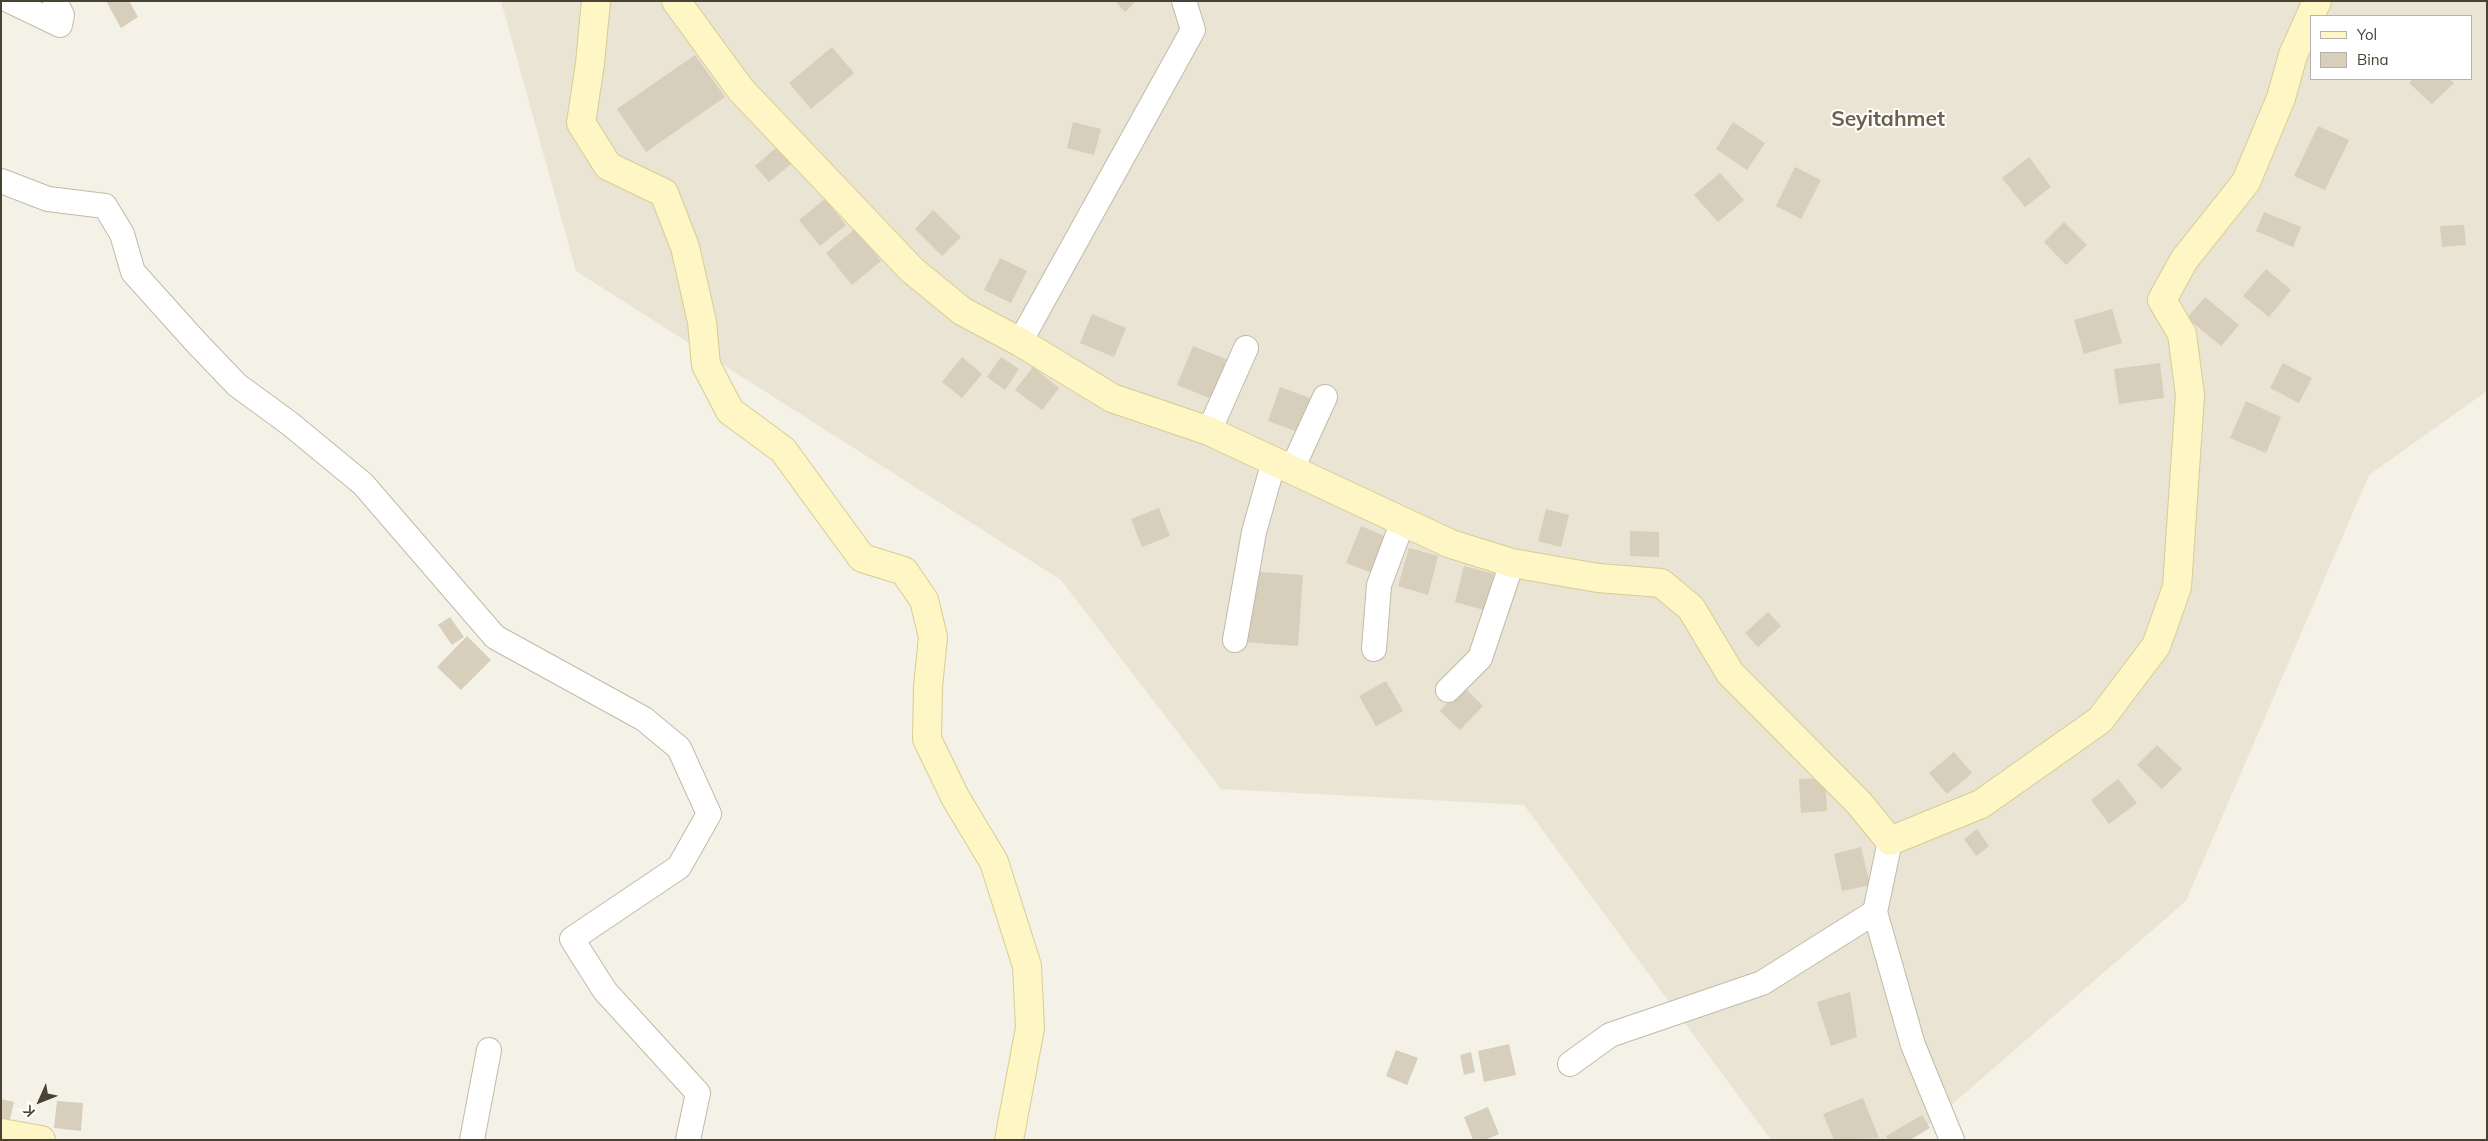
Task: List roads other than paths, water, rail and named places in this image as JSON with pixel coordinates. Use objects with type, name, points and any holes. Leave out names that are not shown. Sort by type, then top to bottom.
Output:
[{"type":"street","points":[[10,1],[60,25],[62,15],[54,1]]},
{"type":"street","points":[[596,1],[590,63],[581,123],[608,166],[664,193],[685,247],[702,322],[706,365],[730,411],[783,450],[862,558],[904,571],[924,600],[933,637],[928,687],[927,739],[955,797],[994,862],[1027,966],[1030,1028],[1009,1140]]},
{"type":"street","points":[[676,1],[741,90],[912,270],[962,311],[1020,342],[1112,398],[1209,431],[1451,544],[1512,563],[1598,578],[1661,583],[1690,608],[1730,673],[1859,803],[1875,825],[1890,840]]},
{"type":"street","points":[[1020,342],[1193,30],[1184,1]]},
{"type":"street","points":[[2311,15],[2317,1]]},
{"type":"street","points":[[1890,840],[1981,804],[2100,720],[2156,646],[2177,587],[2190,395],[2182,334],[2162,300],[2184,260],[2246,182],[2281,98],[2293,55],[2310,17]]},
{"type":"street","points":[[1,181],[48,199],[105,206],[122,234],[133,272],[176,320],[236,385],[289,424],[363,484],[495,637],[644,719],[679,748],[709,814],[679,867],[572,939],[605,991],[698,1093],[688,1140]]},
{"type":"street","points":[[1209,431],[1246,348]]},
{"type":"street","points":[[1235,640],[1254,532],[1283,465],[1325,397]]},
{"type":"street","points":[[1374,649],[1379,585],[1404,521]]},
{"type":"street","points":[[1448,690],[1480,658],[1512,563]]},
{"type":"street","points":[[1890,840],[1875,912],[1913,1045],[1952,1140]]},
{"type":"street","points":[[1570,1064],[1610,1035],[1762,983],[1875,912]]},
{"type":"street","points":[[472,1140],[488,1050]]},
{"type":"street","points":[[1,1133],[40,1140]]},
{"type":"district","name":"Seyitahmet","points":[[1888,120]]}]
